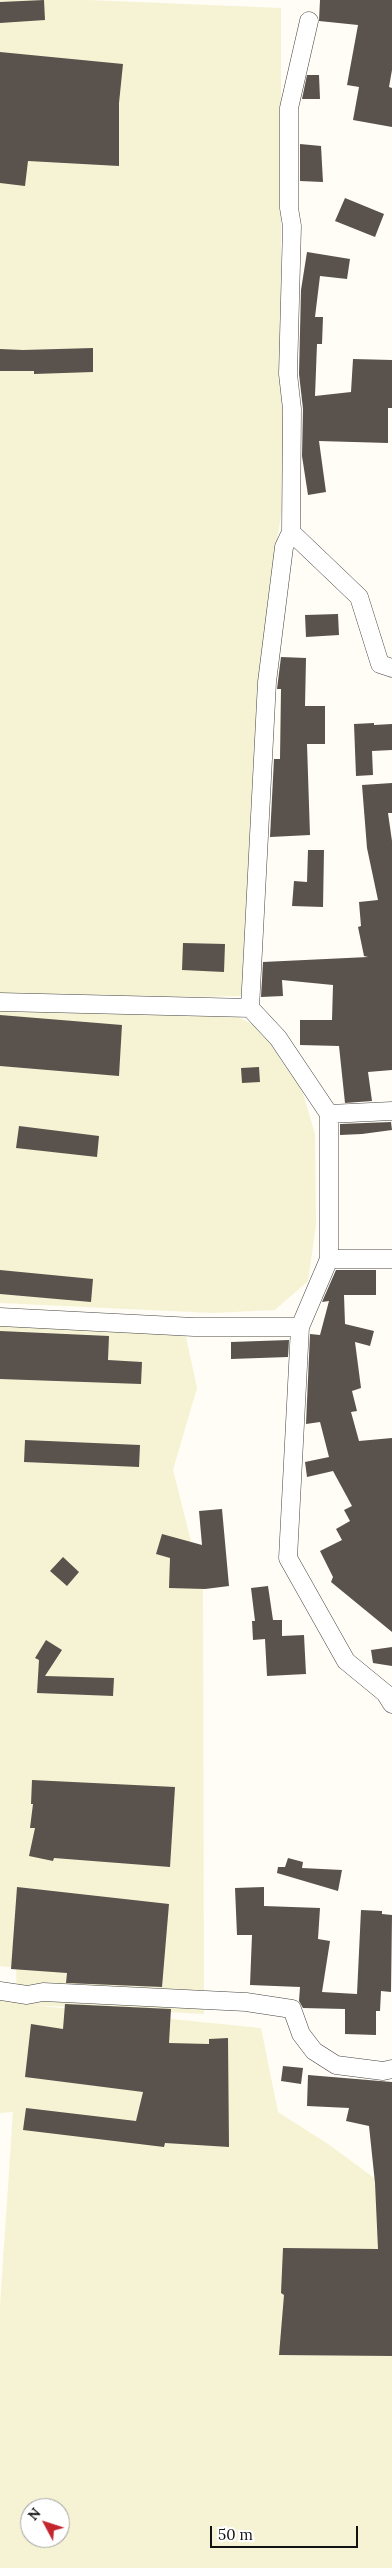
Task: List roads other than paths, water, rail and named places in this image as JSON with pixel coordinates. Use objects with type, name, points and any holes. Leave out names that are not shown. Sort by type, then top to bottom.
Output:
[{"type":"street","points":[[250,1008],[267,682],[284,547],[291,532],[292,409],[288,374],[292,226],[289,208],[289,108],[309,21]]},
{"type":"street","points":[[291,532],[359,597],[380,664],[392,668]]},
{"type":"street","points":[[0,1002],[250,1008],[278,1038],[329,1114],[329,1259],[300,1327],[288,1558],[346,1660],[385,1693],[392,1704]]},
{"type":"street","points":[[329,1114],[392,1111]]},
{"type":"street","points":[[329,1259],[392,1259]]},
{"type":"street","points":[[0,1317],[194,1327],[300,1327]]},
{"type":"street","points":[[0,1991],[27,1995],[43,1992],[246,2002],[292,2010],[301,2034],[314,2050],[336,2065],[383,2072],[392,2069]]}]
